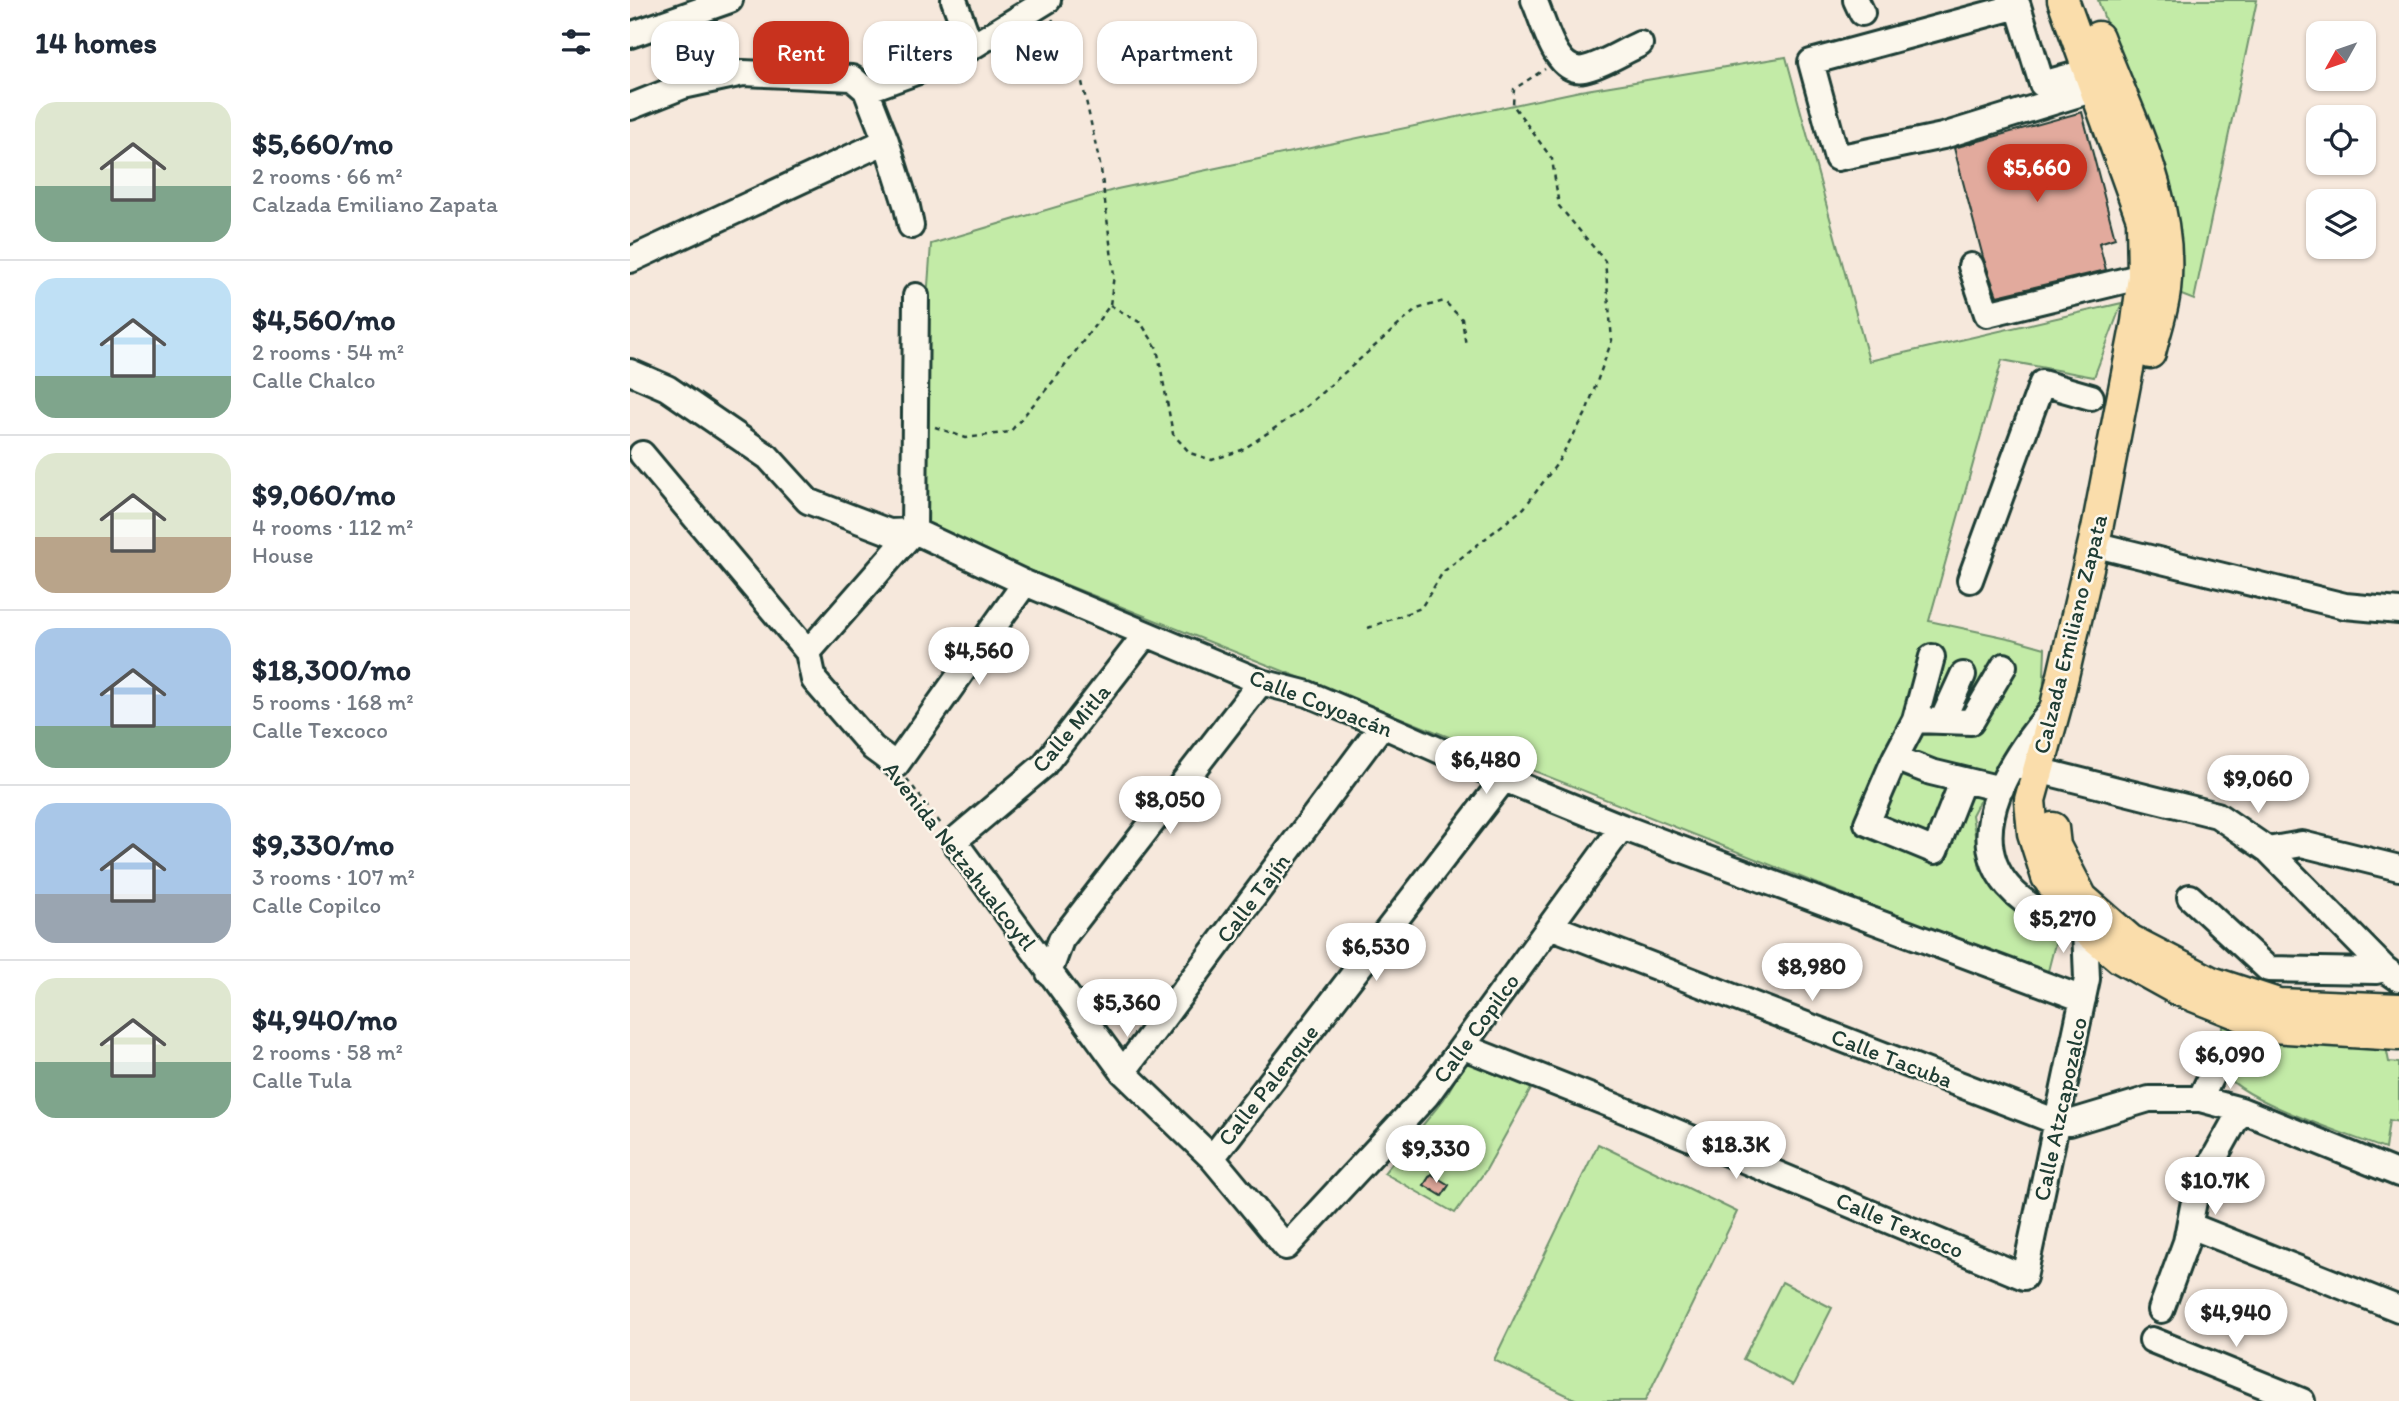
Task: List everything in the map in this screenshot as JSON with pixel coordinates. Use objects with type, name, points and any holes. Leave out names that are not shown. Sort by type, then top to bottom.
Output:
[{"type":"main road","name":"Calzada Emiliano Zapata","points":[[2035,769],[2056,706],[2097,529],[2137,322],[2143,276],[2142,219],[2063,0]]},
{"type":"main road","name":"Calzada Emiliano Zapata","points":[[2083,0],[2155,184],[2165,242],[2165,290],[2105,547],[2035,769],[2030,800],[2033,832],[2047,877],[2083,927],[2120,958],[2176,989],[2271,1027],[2399,1035]]},
{"type":"main road","name":"Calzada Emiliano Zapata","points":[[2035,769],[2049,787],[2055,846],[2082,898],[2130,940],[2211,982],[2278,1004],[2399,1009]]},
{"type":"street","points":[[630,35],[730,0]]},
{"type":"street","points":[[954,0],[962,21]]},
{"type":"street","points":[[1534,0],[1565,64],[1584,69],[1640,44]]},
{"type":"street","points":[[977,43],[1046,2]]},
{"type":"street","points":[[2018,6],[2042,84],[2092,80],[1942,136],[1837,158],[1811,62],[2018,6]]},
{"type":"street","points":[[630,107],[683,86],[743,74],[852,78],[866,90],[886,141],[911,226]]},
{"type":"street","points":[[866,90],[883,84]]},
{"type":"street","points":[[630,260],[886,141]]},
{"type":"street","points":[[1971,266],[1987,314],[2143,276]]},
{"type":"street","points":[[642,454],[808,652],[914,531],[916,296]]},
{"type":"street","name":"Calle Coyoacán","points":[[630,372],[667,388],[768,457],[808,501],[889,531],[914,531],[1025,583],[1146,634],[1261,682],[1308,695],[1382,725],[1622,827],[2085,989]]},
{"type":"street","points":[[1970,580],[2042,383],[2091,397]]},
{"type":"street","points":[[2105,547],[2345,606],[2399,611]]},
{"type":"street","points":[[896,765],[1025,583]]},
{"type":"street","name":"Calle Mitla","points":[[954,841],[1044,765],[1146,634]]},
{"type":"street","name":"Avenida Netzahualcoytl","points":[[808,652],[814,680],[873,748],[896,765]]},
{"type":"street","points":[[1932,657],[1915,720],[1867,823],[1935,851],[1963,780]]},
{"type":"street","points":[[1915,720],[1971,722],[2004,666]]},
{"type":"street","points":[[1942,721],[1962,675]]},
{"type":"street","points":[[1049,973],[1061,940],[1261,682]]},
{"type":"street","name":"Calle Tajín","points":[[1123,1072],[1382,725]]},
{"type":"street","points":[[1895,758],[1931,772],[2001,789]]},
{"type":"street","points":[[2083,927],[2054,919],[2030,907],[1997,874],[1990,855],[1990,819],[2001,789],[2035,769],[2217,815],[2268,850],[2392,974]]},
{"type":"street","name":"Calle Palenque","points":[[1212,1158],[1504,779]]},
{"type":"street","name":"Calle Copilco","points":[[1286,1247],[1427,1095],[1622,827]]},
{"type":"street","name":"Avenida Netzahualcoytl","points":[[954,841],[1123,1072],[1212,1158],[1286,1247]]},
{"type":"street","points":[[2268,850],[2302,844],[2399,868]]},
{"type":"street","points":[[2190,897],[2268,970],[2376,971],[2392,974]]},
{"type":"street","name":"Calle Tacuba","points":[[1550,926],[2057,1122]]},
{"type":"street","name":"Calle Atzcapozalco","points":[[2024,1277],[2085,989],[2083,927]]},
{"type":"street","points":[[2085,989],[2120,958]]},
{"type":"street","name":"Calle Texcoco","points":[[1464,1046],[2024,1277]]},
{"type":"street","points":[[2200,1099],[2218,1062]]},
{"type":"street","points":[[2057,1122],[2069,1123],[2149,1099],[2200,1099],[2241,1110],[2399,1174]]},
{"type":"street","points":[[2161,1310],[2191,1226],[2196,1191],[2241,1110]]},
{"type":"street","points":[[2191,1226],[2399,1309]]},
{"type":"street","points":[[2152,1340],[2302,1401]]},
{"type":"path","points":[[914,428],[939,427],[966,438],[1010,432],[1055,379],[1110,305],[1114,275],[1101,169],[1088,107],[1082,82],[1046,2]]},
{"type":"path","points":[[1368,628],[1421,608],[1443,572],[1524,508],[1556,465],[1586,415],[1612,340],[1605,261],[1559,206],[1552,159],[1513,105],[1514,89],[1565,64]]},
{"type":"path","points":[[1110,305],[1141,323],[1157,348],[1173,434],[1189,453],[1212,460],[1242,450],[1302,410],[1417,309],[1444,301],[1462,319],[1466,346]]},
{"type":"path","name":"Avenida Netzahualcoytl","points":[[896,765],[954,841]]},
{"type":"green space","points":[[2098,0],[2257,0],[2194,300],[2179,294],[2162,181]]},
{"type":"green space","points":[[1786,57],[1869,361],[2122,303],[2094,377],[2002,360],[1929,621],[2045,648],[2043,705],[1992,777],[1972,815],[1980,868],[2004,900],[2058,932],[2047,975],[911,523],[931,244],[1117,189],[1580,91]]},
{"type":"green space","points":[[2222,1024],[2249,1030],[2386,1047],[2389,1062],[2399,1063],[2399,1122],[2389,1120],[2385,1149],[2273,1105],[2234,1083],[2223,1067]]},
{"type":"green space","points":[[1470,1054],[1536,1080],[1486,1170],[1455,1213],[1384,1173],[1444,1099]],"holes":[[[1431,1174],[1449,1185],[1442,1196],[1424,1185]]]},
{"type":"green space","points":[[1598,1144],[1737,1212],[1645,1401],[1579,1401],[1494,1360]]},
{"type":"green space","points":[[1782,1282],[1832,1308],[1793,1385],[1743,1359]]},
{"type":"building","points":[[2082,112],[2115,238],[2099,243],[2106,270],[1997,296],[1983,257],[1954,148]]},
{"type":"building","points":[[1431,1174],[1449,1185],[1442,1196],[1424,1185]]}]
